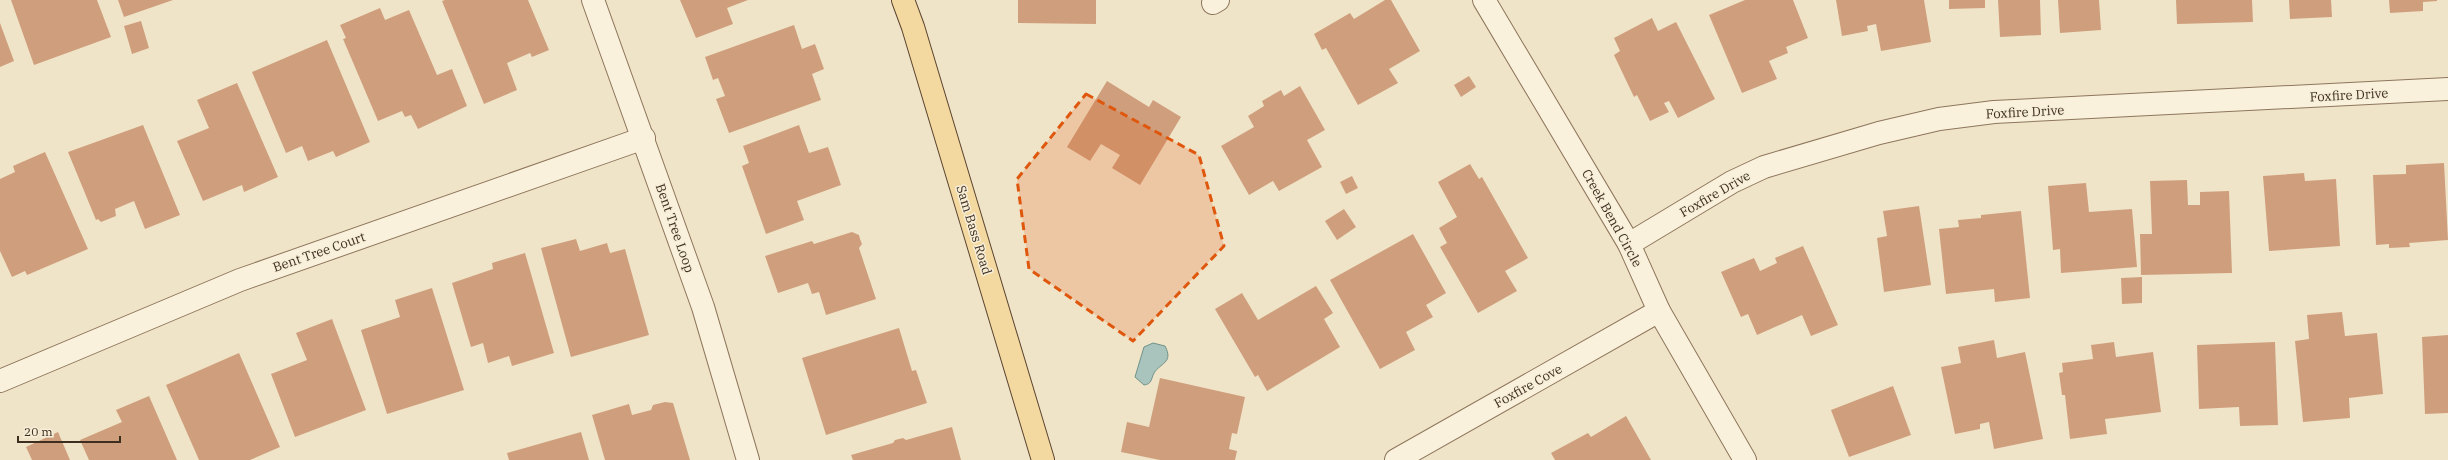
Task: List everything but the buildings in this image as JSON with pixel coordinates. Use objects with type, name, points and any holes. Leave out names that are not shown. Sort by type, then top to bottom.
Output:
[{"type":"main road","name":"Sam Bass Road","points":[[903,0],[913,28],[1043,460]]},
{"type":"street","name":"Bent Tree Loop","points":[[593,0],[644,138],[703,307],[748,460]]},
{"type":"street","name":"Creek Bend Circle","points":[[1484,0],[1629,244],[1659,311],[1745,460]]},
{"type":"street","name":"Foxfire Drive","points":[[1629,244],[1732,182],[1764,167],[1879,133],[1939,119],[1994,112],[2448,89]]},
{"type":"street","name":"Bent Tree Court","points":[[0,381],[240,280],[644,138]]},
{"type":"street","name":"Foxfire Cove","points":[[1396,460],[1659,311]]},
{"type":"highlighted area","points":[[1086,94],[1199,155],[1224,246],[1133,341],[1029,269],[1017,179]]},
{"type":"water","points":[[1153,343],[1165,346],[1168,356],[1165,362],[1154,373],[1150,382],[1144,385],[1135,377],[1144,347]]}]
